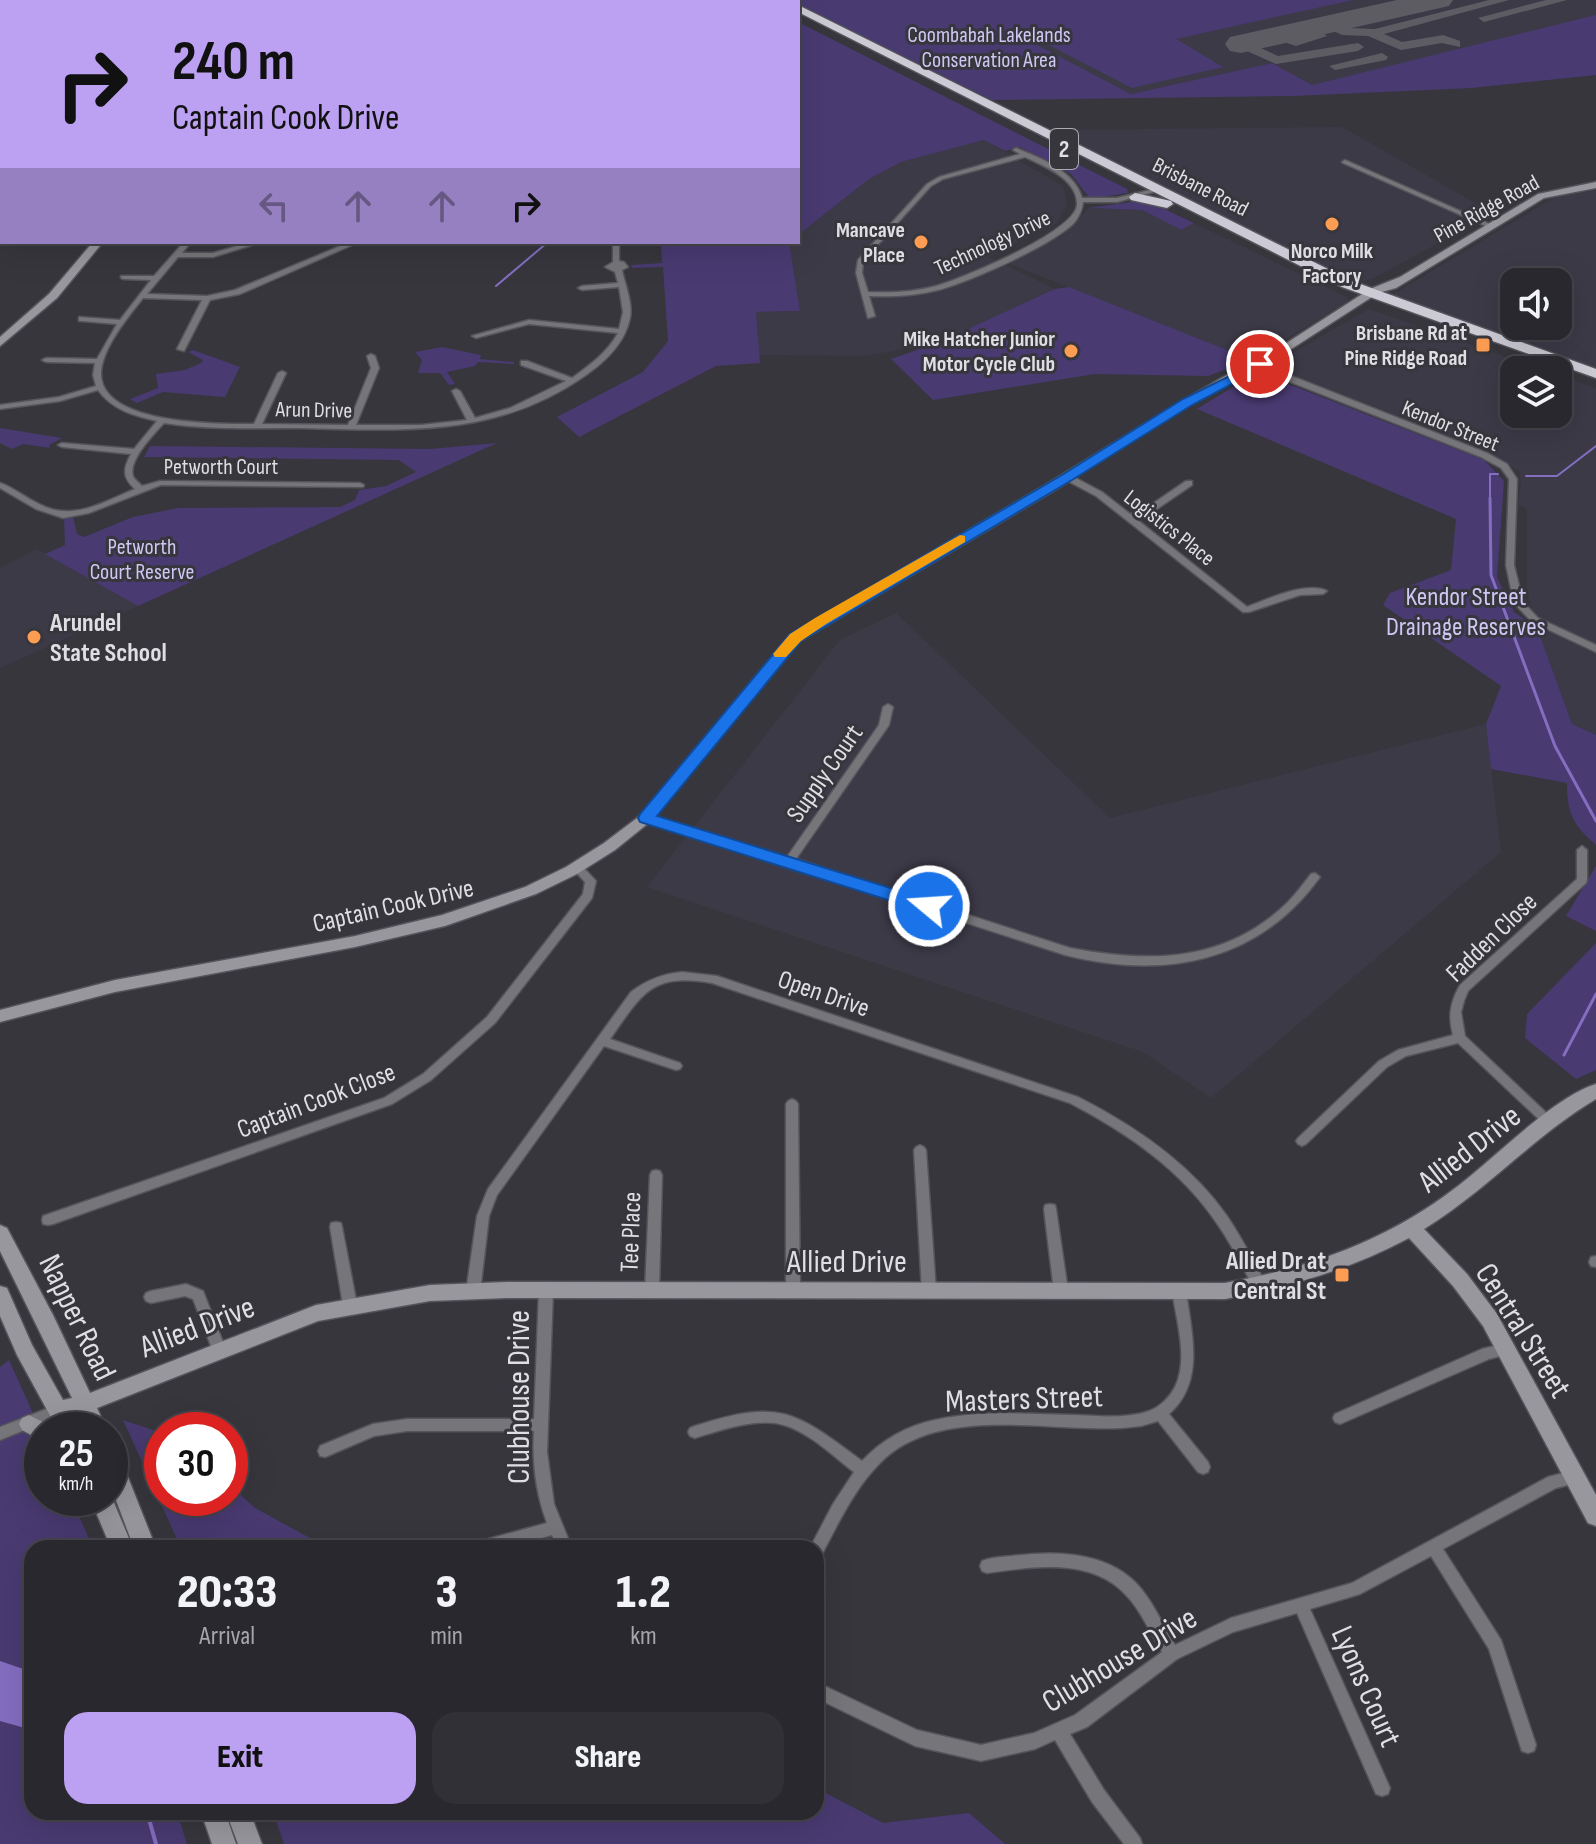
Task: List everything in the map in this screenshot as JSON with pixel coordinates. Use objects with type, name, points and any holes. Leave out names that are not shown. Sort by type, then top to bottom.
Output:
[{"type":"highway","name":"Brisbane Road","points":[[800,9],[820,23]]},
{"type":"highway","name":"Brisbane Road","points":[[800,16],[929,77],[1345,286]]},
{"type":"highway","name":"Brisbane Road","points":[[1153,191],[1201,218],[1345,286]]},
{"type":"highway","points":[[1135,197],[1156,200],[1201,218]]},
{"type":"highway","points":[[1345,286],[1355,297],[1373,298],[1596,377]]},
{"type":"highway","points":[[1345,286],[1367,288],[1378,306],[1596,377]]},
{"type":"street","name":"Technology Drive","points":[[865,294],[914,293],[950,284],[1064,229],[1075,217],[1080,200],[1068,180],[1016,150]]},
{"type":"street","points":[[871,316],[859,273],[860,261],[929,185],[941,178],[1025,155]]},
{"type":"street","points":[[1345,162],[1490,226]]},
{"type":"street","name":"Pine Ridge Road","points":[[1373,298],[1546,194],[1596,185]]},
{"type":"street","points":[[1080,200],[1135,197],[1153,191]]},
{"type":"street","points":[[0,343],[53,296],[96,244]]},
{"type":"street","points":[[0,407],[60,399],[100,387],[97,361],[122,322],[186,244]]},
{"type":"street","points":[[176,255],[213,255],[252,244]]},
{"type":"street","points":[[143,296],[207,298],[260,284],[351,244]]},
{"type":"street","points":[[476,336],[529,322],[622,331],[627,317],[616,244]]},
{"type":"street","points":[[123,277],[158,278]]},
{"type":"street","points":[[582,288],[622,285]]},
{"type":"street","points":[[181,349],[207,298]]},
{"type":"street","name":"Captain Cook Drive","points":[[0,1016],[113,987],[416,930],[512,898],[577,868],[625,837],[646,818],[795,638],[956,542],[996,524],[1373,298]]},
{"type":"street","points":[[82,319],[122,322]]},
{"type":"street","name":"Arun Drive","points":[[100,387],[108,399],[124,408],[163,420],[257,426],[351,427],[421,426],[472,421],[520,406],[572,381],[609,352],[622,331]]},
{"type":"street","points":[[351,427],[375,368],[371,356]]},
{"type":"street","points":[[46,360],[97,361]]},
{"type":"street","points":[[524,363],[572,381]]},
{"type":"street","name":"Kendor Street","points":[[1253,368],[1484,455],[1504,466],[1513,479],[1510,565],[1519,603],[1535,620],[1596,649]]},
{"type":"street","points":[[257,426],[282,373]]},
{"type":"street","points":[[456,391],[472,421]]},
{"type":"street","points":[[139,488],[129,477],[129,468],[150,431],[163,420]]},
{"type":"street","points":[[62,445],[137,452]]},
{"type":"street","name":"Logistics Place","points":[[1070,479],[1092,489],[1246,610],[1299,592],[1323,591]]},
{"type":"street","name":"Petworth Court","points":[[0,485],[49,512],[64,515],[78,513],[139,488],[181,481],[360,485]]},
{"type":"street","points":[[1129,517],[1148,511],[1189,483]]},
{"type":"street","name":"Supply Court","points":[[789,861],[884,725],[888,707]]},
{"type":"street","points":[[646,818],[1069,952],[1107,960],[1147,963],[1197,958],[1234,946],[1262,931],[1290,907],[1315,877]]},
{"type":"street","name":"Fadden Close","points":[[1460,1038],[1454,1021],[1455,1003],[1464,988],[1582,880],[1582,850]]},
{"type":"street","name":"Captain Cook Close","points":[[48,1220],[388,1101],[427,1077],[491,1020],[588,895],[591,881],[577,868]]},
{"type":"street","name":"Open Drive","points":[[473,1292],[483,1216],[492,1193],[635,995],[651,981],[691,975],[713,979],[1074,1100],[1111,1118],[1147,1142],[1182,1173],[1217,1212],[1260,1286]]},
{"type":"street","points":[[1302,1141],[1383,1064],[1402,1053],[1460,1038],[1550,1123]]},
{"type":"street","points":[[602,1041],[676,1066]]},
{"type":"street","name":"Allied Drive","points":[[59,1410],[85,1404],[316,1313],[430,1293],[1225,1291],[1260,1286],[1381,1246],[1419,1225],[1596,1091]]},
{"type":"street","points":[[792,1104],[793,1291]]},
{"type":"street","points":[[920,1150],[929,1291]]},
{"type":"street","name":"Tee Place","points":[[652,1291],[656,1175]]},
{"type":"street","points":[[1050,1209],[1061,1291]]},
{"type":"street","points":[[336,1227],[350,1305]]},
{"type":"street","name":"Central Street","points":[[1411,1227],[1477,1301],[1507,1349],[1596,1516]]},
{"type":"street","name":"Napper Road","points":[[0,1233],[89,1412]]},
{"type":"street","points":[[151,1297],[186,1290],[198,1295],[219,1350]]},
{"type":"street","points":[[1179,1290],[1186,1372],[1176,1397],[1160,1413],[1203,1467]]},
{"type":"street","name":"Clubhouse Drive","points":[[546,1291],[540,1452],[547,1504],[562,1540]]},
{"type":"street","name":"Napper Road","points":[[0,1294],[24,1349],[59,1410]]},
{"type":"street","points":[[1340,1418],[1487,1353],[1507,1349]]},
{"type":"street","name":"Masters Street","points":[[822,1540],[854,1482],[864,1471],[889,1445],[925,1430],[957,1422],[1122,1422],[1160,1413]]},
{"type":"street","points":[[695,1432],[754,1419],[782,1418],[802,1427],[864,1471]]},
{"type":"street","points":[[325,1451],[373,1430],[407,1425],[541,1425]]},
{"type":"street","points":[[0,1434],[24,1430]]},
{"type":"street","name":"Clubhouse Drive","points":[[824,1694],[915,1738],[981,1753],[1035,1741],[1081,1721],[1172,1654],[1231,1625],[1355,1589],[1553,1482],[1575,1477]]},
{"type":"street","points":[[128,1504],[142,1540]]},
{"type":"street","points":[[109,1516],[119,1540]]},
{"type":"street","points":[[510,1540],[556,1527]]},
{"type":"street","points":[[1434,1548],[1496,1645],[1528,1745]]},
{"type":"street","points":[[987,1566],[1036,1559],[1070,1562],[1102,1570],[1128,1586],[1172,1654]]},
{"type":"street","name":"Lyons Court","points":[[1301,1606],[1382,1788]]},
{"type":"street","points":[[1059,1731],[1098,1796],[1134,1844]]},
{"type":"street","points":[[216,1820],[224,1844]]},
{"type":"street","points":[[241,1820],[250,1844]]},
{"type":"shaded area","points":[[1243,0],[1596,0],[1596,17],[1312,85],[1272,63],[1131,94],[1036,45]]},
{"type":"shaded area","points":[[1342,127],[1493,213],[1374,278],[1359,282],[1049,130]]},
{"type":"shaded area","points":[[984,140],[1063,186],[1067,204],[1057,223],[988,257],[1055,289],[937,343],[865,356],[759,355],[756,312],[800,311],[788,244],[800,244],[800,233],[869,179],[901,162]]},
{"type":"shaded area","points":[[1596,190],[1596,368],[1572,359],[1572,356],[1562,356],[1518,340],[1572,340],[1572,268],[1500,268],[1500,334],[1392,295],[1555,197]]},
{"type":"shaded area","points":[[1089,208],[1142,210],[1181,230],[1194,223],[1347,297],[1348,301],[1252,360],[1008,263],[1061,237]]},
{"type":"shaded area","points":[[1369,309],[1504,356],[1500,356],[1500,428],[1572,428],[1572,380],[1596,388],[1596,735],[1572,724],[1537,631],[1527,591],[1527,509],[1518,505],[1519,471],[1484,449],[1269,366]]},
{"type":"shaded area","name":"Arundel State School","points":[[37,549],[138,606],[0,668],[0,568]]},
{"type":"shaded area","points":[[896,613],[1110,818],[1486,724],[1501,852],[1211,1098],[1143,1052],[647,887],[840,640]]},
{"type":"shaded area","points":[[0,1661],[24,1669],[24,1728],[0,1721]]},
{"type":"green space","name":"Coombabah Lakelands Conservation Area","points":[[800,0],[1353,0],[1176,39],[1223,67],[1132,88],[1045,43],[1037,45],[1131,94],[1272,63],[1312,85],[1596,15],[1596,75],[1472,88],[1294,96],[992,100],[800,5]]},
{"type":"green space","points":[[800,23],[1127,189],[1128,193],[1094,198],[1088,196],[1071,174],[1020,147],[1005,151],[984,140],[901,162],[869,179],[800,233]]},
{"type":"green space","points":[[1145,200],[1194,223],[1181,230],[1142,210],[1089,208]]},
{"type":"green space","points":[[661,244],[789,244],[800,311],[756,312],[760,363],[716,366],[579,437],[557,417],[643,372],[668,341],[663,267],[632,268],[631,265],[662,263]]},
{"type":"green space","name":"Mike Hatcher Junior Motor Cycle Club","points":[[1069,287],[1252,360],[1208,376],[1095,374],[933,400],[891,359],[937,343],[1055,289]]},
{"type":"green space","points":[[442,347],[481,355],[480,359],[514,364],[478,362],[475,366],[447,372],[455,384],[449,385],[440,373],[418,373],[422,360],[415,352]]},
{"type":"green space","points":[[193,350],[240,367],[225,397],[163,392],[137,403],[130,399],[158,388],[156,374],[185,370],[201,363],[203,360],[188,352]]},
{"type":"green space","name":"Kendor Street Drainage Reserves","points":[[1257,372],[1484,460],[1504,481],[1497,577],[1514,612],[1537,628],[1572,724],[1596,735],[1596,845],[1573,818],[1567,783],[1491,769],[1486,724],[1501,686],[1383,605],[1390,593],[1451,570],[1456,519],[1197,409]]},
{"type":"green space","points":[[0,428],[62,438],[49,445],[50,448],[23,444],[12,449],[0,443]]},
{"type":"green space","name":"Petworth Court Reserve","points":[[497,443],[138,606],[45,554],[65,545],[64,518],[73,517],[77,534],[84,537],[133,517],[178,508],[340,507],[355,500],[359,490],[386,486],[416,472],[399,460],[144,457],[150,446],[430,449]]},
{"type":"green space","points":[[1596,866],[1596,931],[1566,916]]},
{"type":"green space","points":[[1596,943],[1596,1070],[1576,1079],[1525,1038],[1527,1014]]},
{"type":"green space","points":[[9,1360],[33,1412],[24,1412],[24,1516],[79,1516],[89,1540],[24,1540],[24,1820],[180,1820],[187,1844],[0,1844],[0,1367]]},
{"type":"green space","points":[[128,1422],[144,1427],[144,1466],[128,1431]]},
{"type":"green space","points":[[248,1502],[313,1540],[177,1540],[166,1516],[248,1516]]},
{"type":"green space","points":[[824,1792],[883,1823],[969,1813],[1005,1844],[284,1844],[276,1820],[824,1820]]},
{"type":"waterway","points":[[496,286],[546,244]]},
{"type":"waterway","points":[[1526,476],[1557,476],[1596,446]]},
{"type":"waterway","points":[[1490,498],[1490,474],[1498,474]]},
{"type":"waterway","points":[[1490,498],[1491,575],[1555,746],[1596,821]]},
{"type":"waterway","points":[[1564,1055],[1596,994]]},
{"type":"waterway","points":[[149,1820],[156,1844]]},
{"type":"taxiway","points":[[1327,25],[1346,32],[1375,33],[1503,0]]},
{"type":"taxiway","points":[[1484,18],[1561,0]]},
{"type":"taxiway","points":[[1370,33],[1401,46],[1443,39],[1456,44]]},
{"type":"taxiway","points":[[1279,36],[1296,42],[1321,36]]},
{"type":"taxiway","points":[[1242,44],[1276,60],[1358,47]]},
{"type":"taxiway","points":[[1335,66],[1382,57]]},
{"type":"runway","points":[[1241,44],[1438,0]]},
{"type":"slow traffic","points":[[781,654],[795,638],[821,621],[960,539]]},
{"type":"place","name":"Norco Milk Factory","points":[[1332,224]]},
{"type":"place","name":"Mancave Place","points":[[921,242]]},
{"type":"place","name":"Brisbane Rd at Pine Ridge Road","points":[[1483,345]]},
{"type":"place","name":"Mike Hatcher Junior Motor Cycle Club","points":[[1071,351]]},
{"type":"place","name":"Arundel State School","points":[[34,637]]},
{"type":"place","name":"Allied Dr at Central St","points":[[1342,1275]]},
{"type":"route","points":[[929,906],[646,818],[675,787],[795,638],[1188,402],[1260,364]]}]
